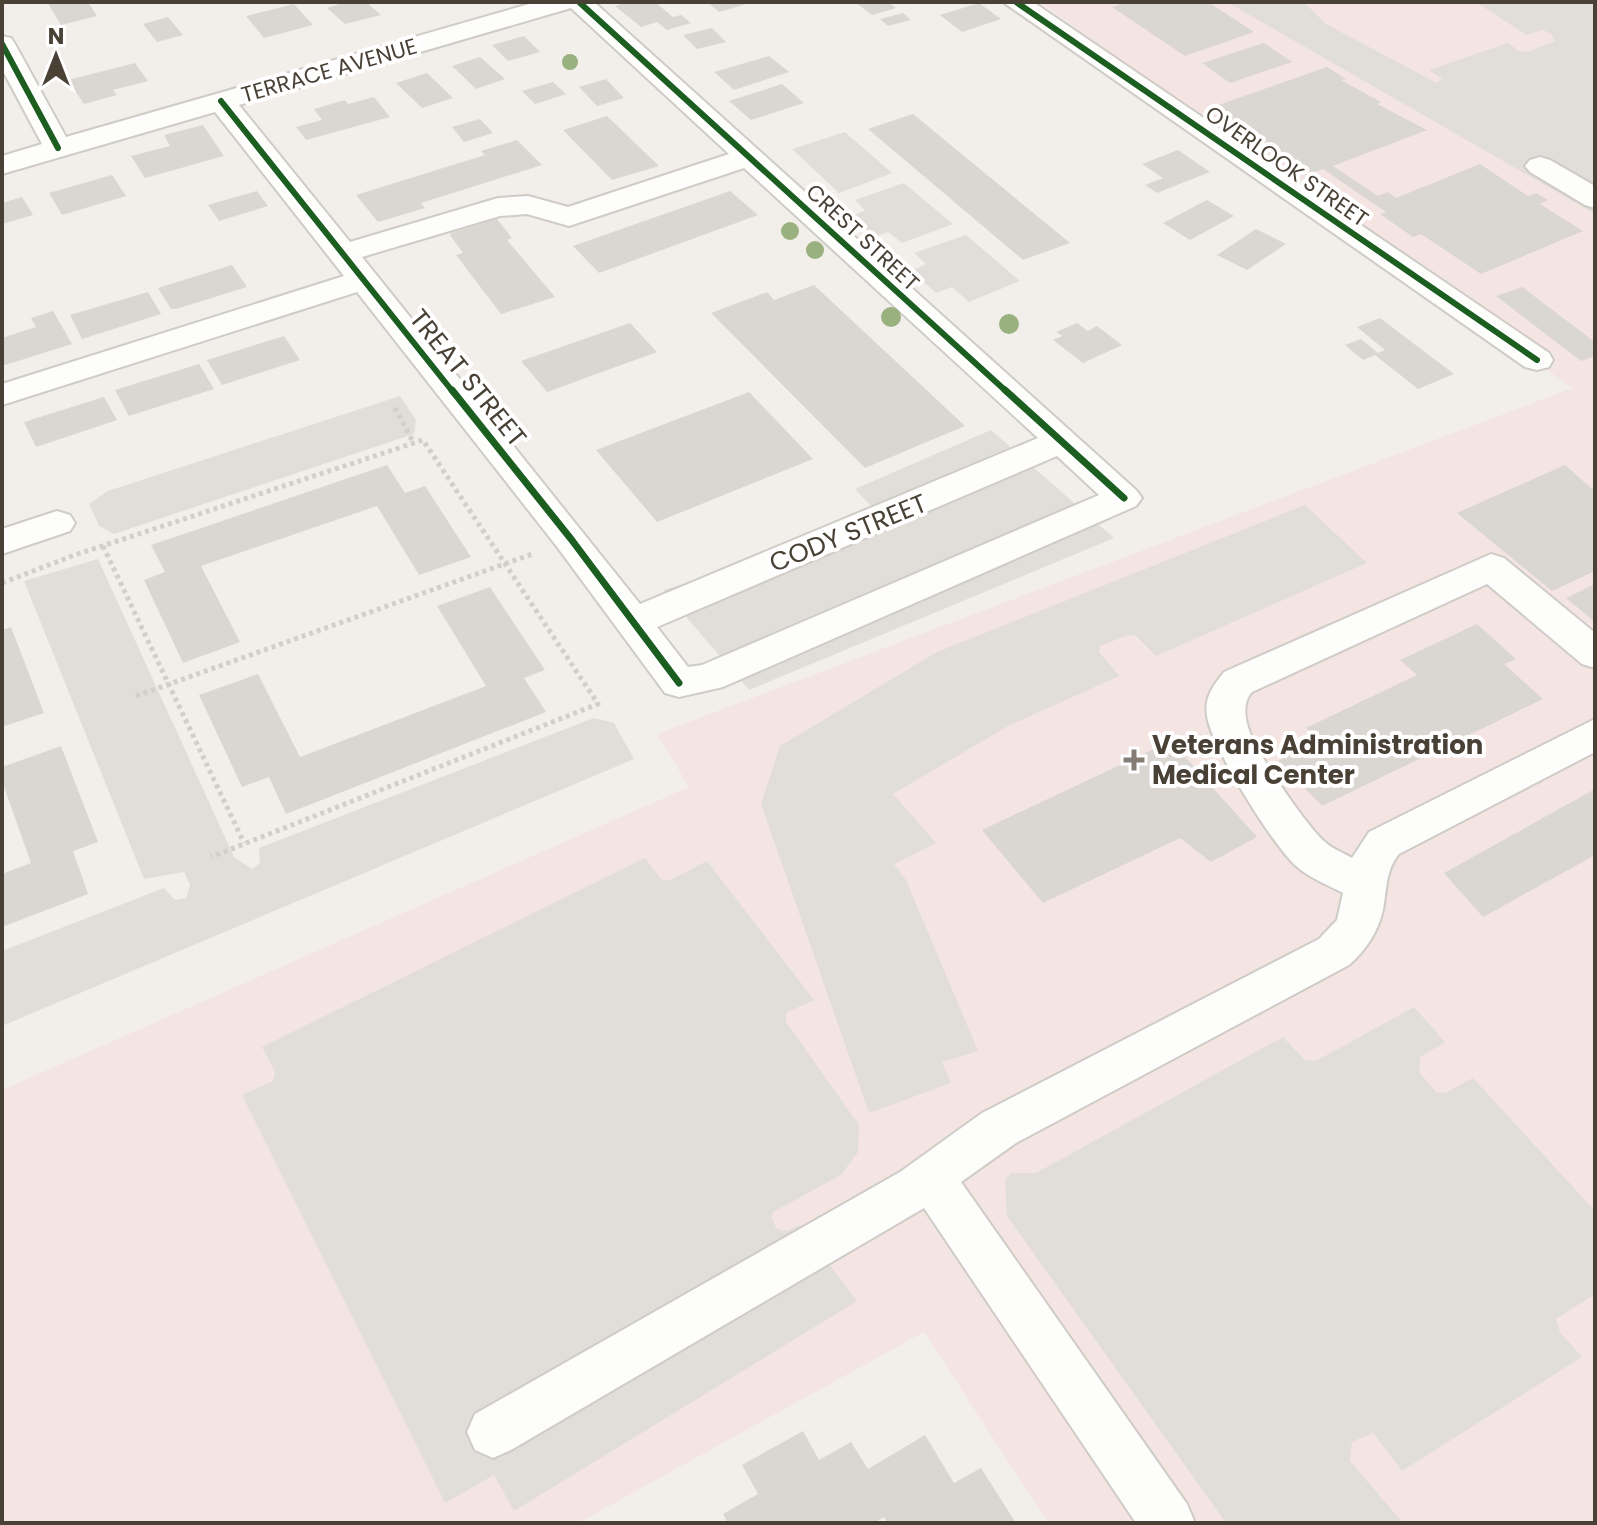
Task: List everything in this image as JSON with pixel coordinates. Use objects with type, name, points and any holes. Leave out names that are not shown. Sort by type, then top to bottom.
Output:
[{"type":"street","name":"TERRACE AVENUE","points":[[2,165],[564,2]]},
{"type":"street","name":"CREST STREET","points":[[579,2],[1124,498],[709,677],[679,683]]},
{"type":"street","name":"OVERLOOK STREET","points":[[1016,2],[1537,360]]},
{"type":"street","points":[[2,44],[58,148]]},
{"type":"street","name":"TREAT STREET","points":[[221,101],[635,621],[679,683]]},
{"type":"street","points":[[2,395],[354,266],[498,207],[528,205],[569,217],[749,157]]},
{"type":"street","points":[[1540,166],[1595,199]]},
{"type":"street","name":"CODY STREET","points":[[635,621],[1060,442]]},
{"type":"street","points":[[2,542],[57,523]]},
{"type":"street","points":[[1366,886],[1310,854],[1245,764],[1231,735],[1226,714],[1227,695],[1238,682],[1491,567],[1595,654]]},
{"type":"street","points":[[493,1432],[931,1178],[1007,1124],[1343,946],[1358,927],[1374,857],[1386,842],[1595,734]]},
{"type":"street","points":[[931,1178],[1168,1523]]},
{"type":"path","points":[[395,408],[413,443]]},
{"type":"path","points":[[2,583],[103,546],[423,440],[598,704],[211,857]]},
{"type":"path","points":[[103,546],[244,843]]},
{"type":"path","points":[[136,696],[547,548]]},
{"type":"shaded area","name":"Veterans Administration Medical Center","points":[[1040,2],[1595,2],[1595,1523],[1048,1523],[924,1332],[578,1523],[2,1523],[2,1090],[689,787],[657,734],[1572,388]]},
{"type":"shaded area","points":[[1227,2],[1304,2],[1325,23],[1437,83],[1442,79],[1429,70],[1508,43],[1519,51],[1528,52],[1555,41],[1551,34],[1543,30],[1526,35],[1476,2],[1595,2],[1595,214]]},
{"type":"shaded area","points":[[845,132],[892,173],[839,193],[792,149]]},
{"type":"shaded area","points":[[904,183],[953,224],[902,243],[888,232],[874,237],[851,217],[865,210],[855,200]]},
{"type":"shaded area","points":[[966,235],[1020,281],[969,302],[952,287],[936,293],[911,271],[926,264],[914,253]]},
{"type":"shaded area","points":[[400,396],[416,420],[414,434],[114,534],[99,526],[89,504],[108,491]]},
{"type":"shaded area","points":[[991,430],[1114,538],[749,690],[663,590],[721,573],[872,507],[855,489]]},
{"type":"shaded area","points":[[1305,505],[1367,563],[1156,656],[1136,636],[1128,635],[1100,646],[1099,652],[1119,676],[1008,726],[893,794],[936,843],[894,864],[906,880],[978,1051],[942,1062],[951,1083],[869,1113],[761,804],[780,746],[937,652]]},
{"type":"shaded area","points":[[98,559],[234,857],[252,869],[260,863],[259,848],[594,718],[614,723],[634,759],[2,1026],[2,951],[164,888],[175,900],[186,898],[190,885],[184,872],[144,879],[24,581]]},
{"type":"shaded area","points":[[645,858],[662,880],[670,880],[707,861],[814,1000],[786,1013],[786,1022],[859,1125],[858,1152],[841,1175],[773,1212],[772,1219],[777,1229],[787,1231],[799,1225],[857,1301],[514,1511],[494,1475],[445,1503],[242,1095],[273,1081],[275,1072],[262,1047]]},
{"type":"shaded area","points":[[1414,1007],[1445,1042],[1420,1057],[1419,1072],[1436,1092],[1445,1093],[1473,1078],[1595,1211],[1595,1294],[1556,1319],[1560,1332],[1582,1357],[1402,1471],[1373,1433],[1352,1442],[1350,1461],[1403,1523],[1226,1523],[1007,1216],[1005,1181],[1011,1173],[1036,1173],[1283,1037],[1305,1060],[1316,1061]]},
{"type":"building","points":[[47,2],[88,2],[97,16],[61,25]]},
{"type":"building","points":[[346,2],[366,2],[381,15],[345,24],[327,8]]},
{"type":"building","points":[[628,2],[655,2],[673,17],[681,15],[691,23],[667,30],[657,22],[641,27],[615,6]]},
{"type":"building","points":[[707,2],[749,2],[750,3],[719,12]]},
{"type":"building","points":[[855,2],[888,2],[896,8],[872,15]]},
{"type":"building","points":[[1127,2],[1208,2],[1254,32],[1185,56],[1112,7]]},
{"type":"building","points":[[979,3],[1001,19],[962,32],[940,15]]},
{"type":"building","points":[[294,4],[313,25],[264,38],[246,16]]},
{"type":"building","points":[[903,13],[911,20],[888,26],[880,19]]},
{"type":"building","points":[[168,17],[183,35],[157,42],[143,24]]},
{"type":"building","points":[[712,28],[726,42],[697,49],[683,35]]},
{"type":"building","points":[[524,36],[540,52],[508,61],[492,45]]},
{"type":"building","points":[[1264,43],[1292,62],[1230,83],[1202,63]]},
{"type":"building","points":[[769,56],[789,72],[734,90],[714,72]]},
{"type":"building","points":[[480,57],[505,79],[476,89],[452,66]]},
{"type":"building","points":[[135,63],[148,81],[113,90],[117,95],[84,104],[68,80]]},
{"type":"building","points":[[1327,67],[1346,79],[1341,80],[1381,102],[1377,104],[1427,130],[1333,166],[1378,196],[1388,192],[1396,198],[1480,164],[1528,196],[1536,193],[1548,200],[1540,204],[1583,231],[1481,274],[1421,234],[1413,237],[1380,214],[1386,212],[1323,169],[1306,175],[1210,108]]},
{"type":"building","points":[[427,73],[453,98],[422,108],[396,83]]},
{"type":"building","points":[[606,79],[624,98],[597,106],[579,87]]},
{"type":"building","points":[[553,82],[566,94],[535,104],[522,91]]},
{"type":"building","points":[[782,84],[804,103],[751,120],[729,101]]},
{"type":"building","points":[[374,97],[390,117],[306,140],[296,127],[322,120],[314,109],[345,100],[348,104]]},
{"type":"building","points":[[913,114],[1070,243],[1023,260],[868,129]]},
{"type":"building","points":[[607,116],[659,166],[612,180],[563,130]]},
{"type":"building","points":[[480,119],[493,133],[464,142],[452,127]]},
{"type":"building","points":[[203,125],[224,156],[145,178],[131,156],[170,146],[164,135]]},
{"type":"building","points":[[517,140],[542,165],[421,203],[425,208],[378,222],[356,195],[485,155],[481,151]]},
{"type":"building","points":[[1178,150],[1210,172],[1157,193],[1145,185],[1163,178],[1142,164]]},
{"type":"building","points":[[112,175],[126,196],[62,215],[49,193]]},
{"type":"building","points":[[257,191],[268,206],[219,221],[208,205]]},
{"type":"building","points":[[730,191],[758,215],[599,273],[573,246]]},
{"type":"building","points":[[22,197],[33,215],[2,224],[2,203]]},
{"type":"building","points":[[1207,200],[1234,216],[1190,240],[1163,223]]},
{"type":"building","points":[[497,219],[512,238],[507,240],[555,297],[501,314],[456,255],[463,253],[451,233]]},
{"type":"building","points":[[1256,229],[1286,244],[1247,270],[1217,255]]},
{"type":"building","points":[[232,265],[247,287],[176,309],[171,309],[158,288]]},
{"type":"building","points":[[814,285],[965,426],[865,468],[711,313],[767,292],[774,300]]},
{"type":"building","points":[[1522,287],[1595,342],[1595,356],[1581,361],[1496,296]]},
{"type":"building","points":[[148,292],[161,314],[82,339],[70,315]]},
{"type":"building","points":[[53,311],[72,344],[2,366],[2,338],[36,327],[31,318]]},
{"type":"building","points":[[1380,318],[1454,374],[1418,389],[1375,355],[1363,360],[1345,345],[1361,339],[1378,353],[1385,350],[1357,327]]},
{"type":"building","points":[[630,323],[657,352],[547,392],[521,361]]},
{"type":"building","points":[[1077,323],[1088,331],[1097,326],[1122,345],[1083,363],[1053,340],[1062,336],[1056,332]]},
{"type":"building","points":[[284,336],[300,360],[222,385],[207,360]]},
{"type":"building","points":[[199,364],[214,389],[129,416],[115,390]]},
{"type":"building","points":[[749,392],[813,459],[657,522],[596,450]]},
{"type":"building","points":[[104,397],[117,420],[36,447],[24,422]]},
{"type":"building","points":[[387,465],[405,493],[425,486],[471,557],[419,575],[377,506],[201,566],[240,642],[183,663],[144,580],[165,572],[151,545]]},
{"type":"building","points":[[1565,465],[1591,488],[1595,486],[1595,571],[1552,591],[1457,513]]},
{"type":"building","points":[[1595,584],[1595,622],[1566,598]]},
{"type":"building","points":[[490,587],[545,670],[524,678],[546,712],[286,814],[269,777],[242,787],[199,695],[258,674],[300,757],[486,686],[437,606]]},
{"type":"building","points":[[1477,624],[1516,659],[1504,664],[1543,699],[1322,806],[1278,761],[1320,741],[1306,728],[1417,675],[1400,660]]},
{"type":"building","points":[[11,627],[44,713],[2,727],[2,630]]},
{"type":"building","points":[[1171,741],[1257,837],[1211,862],[1180,838],[1043,903],[982,830]]},
{"type":"building","points":[[61,746],[98,842],[73,851],[88,894],[2,927],[2,874],[31,863],[2,781],[2,767]]},
{"type":"building","points":[[1595,789],[1595,855],[1483,917],[1444,873]]},
{"type":"building","points":[[803,1431],[819,1460],[851,1442],[868,1469],[925,1435],[954,1483],[981,1468],[1016,1523],[888,1523],[884,1517],[874,1523],[728,1523],[723,1514],[758,1494],[742,1465]]},
{"type":"cycle path","points":[[579,2],[1124,498]]},
{"type":"cycle path","points":[[1016,2],[1537,360]]},
{"type":"cycle path","points":[[2,44],[58,148]]},
{"type":"cycle path","points":[[221,101],[571,539],[679,683]]},
{"type":"place","name":"Veterans Administration Medical Center","points":[[1134,760]]}]
